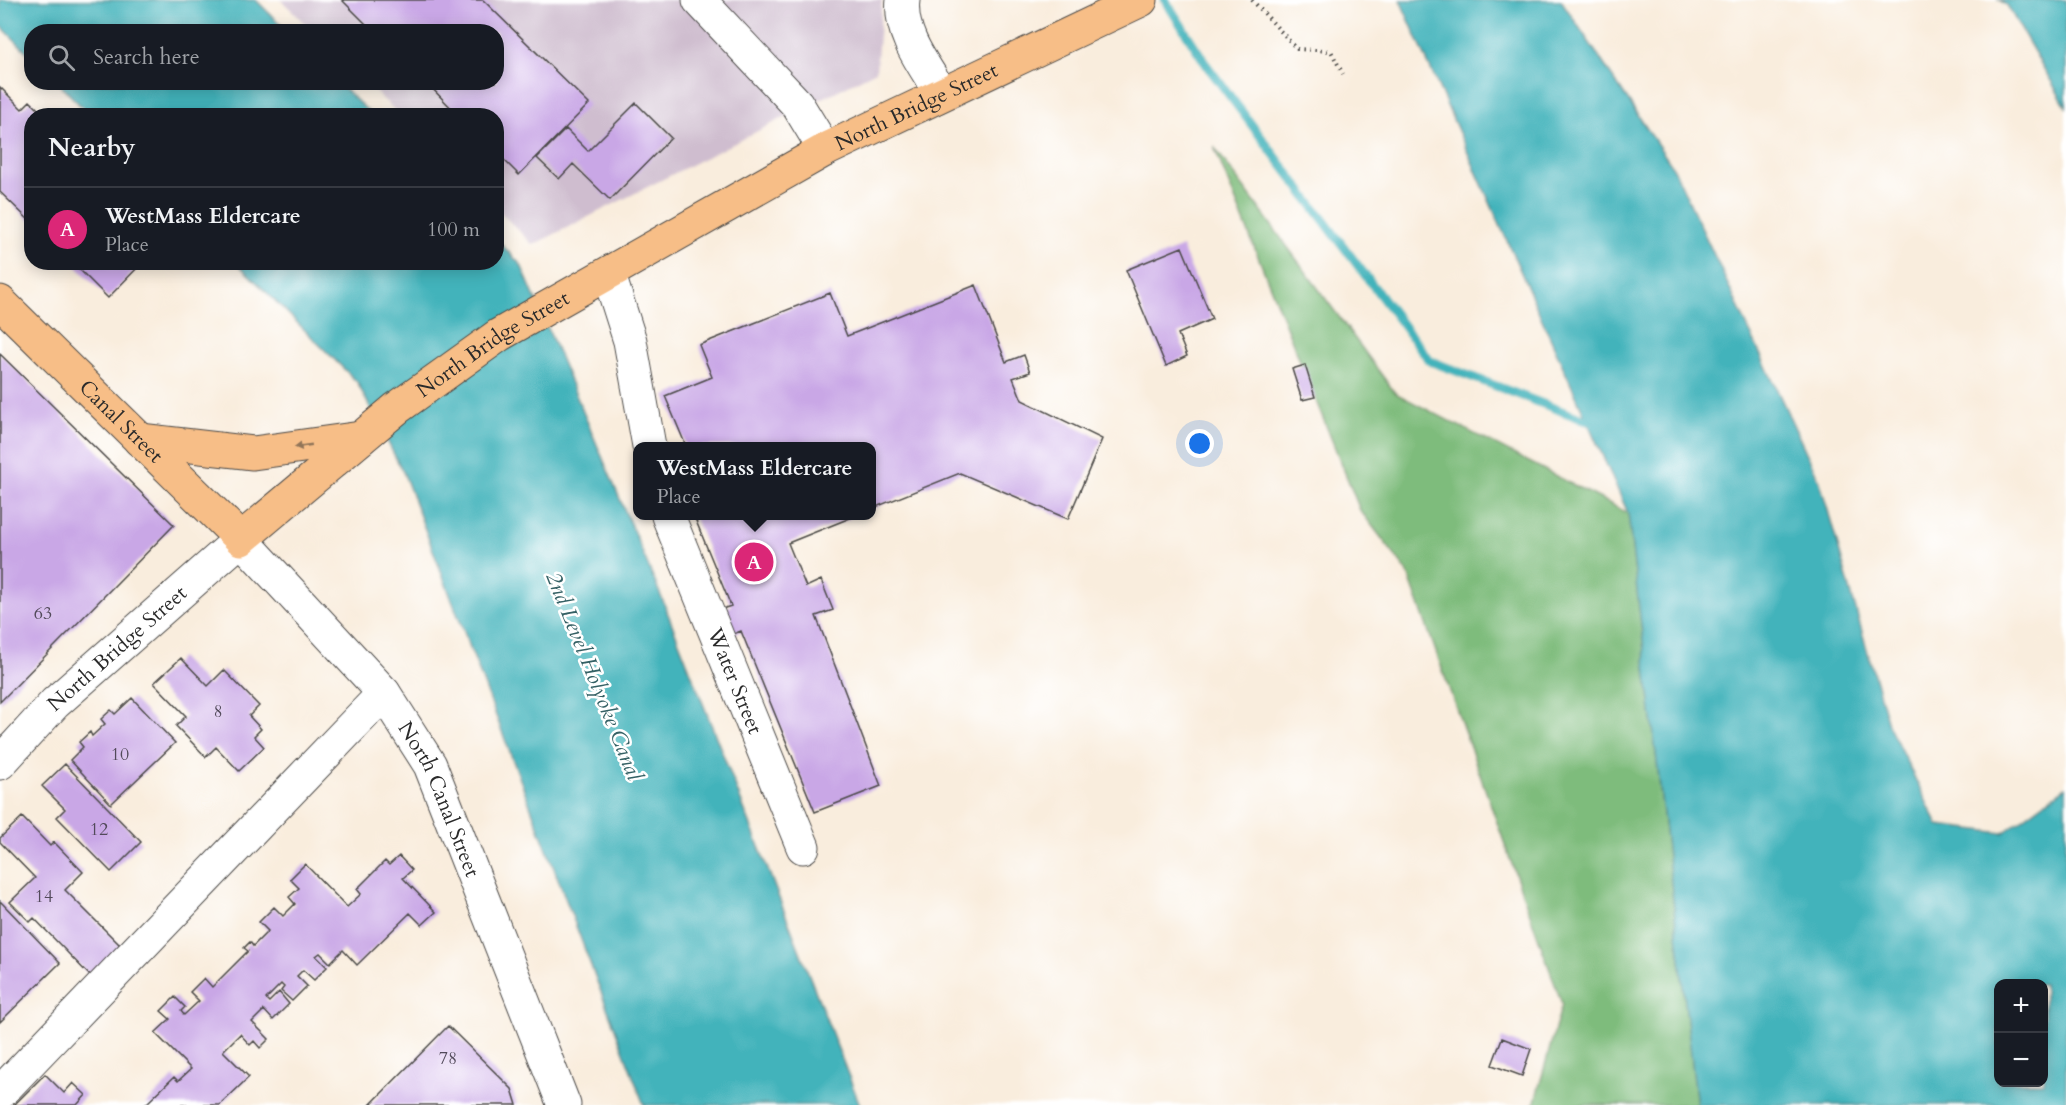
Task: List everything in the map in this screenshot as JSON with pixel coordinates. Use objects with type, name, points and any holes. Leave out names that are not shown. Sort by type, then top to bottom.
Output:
[{"type":"main road","name":"North Bridge Street","points":[[242,540],[397,408],[499,335],[609,275],[825,150],[1141,0]]},
{"type":"main road","name":"Canal Street","points":[[0,302],[242,540]]},
{"type":"main road","points":[[140,440],[253,453],[362,436]]},
{"type":"street","points":[[699,0],[797,104],[825,150]]},
{"type":"street","points":[[903,0],[901,15],[913,48],[941,93]]},
{"type":"street","points":[[609,275],[630,341],[649,442]]},
{"type":"street","name":"Water Street","points":[[670,520],[803,846]]},
{"type":"street","name":"North Canal Street","points":[[242,540],[384,693],[430,765],[564,1105]]},
{"type":"street","name":"North Bridge Street","points":[[0,763],[55,703],[242,540]]},
{"type":"street","points":[[0,1093],[384,693]]},
{"type":"path","points":[[1252,0],[1297,49],[1331,51],[1343,74]]},
{"type":"shaded area","points":[[281,0],[882,0],[876,71],[533,245],[504,216],[504,108],[393,108],[373,90],[504,90],[504,24],[306,24]]},
{"type":"green space","points":[[1214,147],[1395,393],[1628,513],[1697,1105],[1534,1105],[1562,1004],[1407,571],[1360,510]]},
{"type":"water","points":[[0,0],[256,0],[280,24],[24,24],[24,49],[0,25]]},
{"type":"water","points":[[1400,0],[1561,0],[1674,169],[1820,482],[1888,724],[1938,825],[2003,833],[2066,787],[2066,1105],[1697,1105],[1628,513]]},
{"type":"water","points":[[1999,0],[2066,0],[2066,107],[2007,5]]},
{"type":"water","points":[[65,90],[345,90],[365,108],[83,108]]},
{"type":"water","name":"2nd Level Holyoke Canal","points":[[504,247],[521,265],[661,596],[860,1105],[644,1105],[404,474],[357,382],[244,270],[504,270]]},
{"type":"building","points":[[342,0],[483,0],[589,104],[519,175],[504,160],[504,108],[451,108],[434,90],[504,90],[504,24],[366,24]]},
{"type":"building","points":[[0,87],[22,109],[30,101],[37,108],[24,108],[24,215],[0,192]]},
{"type":"building","points":[[636,103],[671,138],[610,200],[573,164],[559,179],[537,158],[566,129],[588,151]]},
{"type":"building","points":[[1182,247],[1212,319],[1178,334],[1187,356],[1166,366],[1126,270]]},
{"type":"building","points":[[80,270],[135,270],[108,298]]},
{"type":"building","points":[[976,285],[1006,362],[1024,355],[1030,372],[1013,378],[1022,400],[1102,439],[1068,519],[960,473],[876,507],[876,442],[684,442],[665,396],[712,377],[699,345],[830,293],[847,336]]},
{"type":"building","points":[[0,354],[174,525],[0,702]]},
{"type":"building","points":[[1305,365],[1315,397],[1302,400],[1292,369]]},
{"type":"building","points":[[696,520],[845,520],[788,543],[806,587],[821,580],[833,610],[816,616],[881,786],[815,812],[741,631],[731,635],[722,609],[731,606]]},
{"type":"building","points":[[181,658],[208,686],[224,670],[259,706],[249,716],[261,729],[254,736],[264,747],[239,771],[216,747],[206,757],[176,726],[186,716],[154,683]]},
{"type":"building","points":[[132,698],[175,743],[111,804],[70,760],[83,747],[79,742],[90,732],[92,736],[105,724],[101,719],[111,710],[115,714]]},
{"type":"building","points":[[65,764],[141,842],[111,872],[57,817],[65,809],[42,786]]},
{"type":"building","points":[[22,817],[50,846],[54,842],[83,872],[65,890],[127,952],[96,982],[34,918],[30,922],[10,902],[35,878],[0,842],[0,838]]},
{"type":"building","points":[[399,856],[412,870],[403,878],[436,912],[422,925],[410,913],[357,965],[343,950],[330,963],[320,953],[316,956],[327,967],[314,980],[303,970],[297,976],[307,986],[292,1001],[281,991],[284,987],[281,984],[266,999],[269,1002],[279,992],[289,1004],[273,1020],[264,1010],[252,1022],[269,1039],[260,1048],[254,1041],[250,1045],[240,1034],[223,1051],[249,1077],[220,1105],[145,1105],[174,1077],[178,1081],[191,1069],[155,1033],[170,1019],[161,1011],[175,997],[185,1007],[181,1011],[184,1015],[199,1001],[190,992],[204,978],[212,987],[248,951],[244,948],[250,942],[253,946],[268,931],[259,922],[274,907],[283,916],[295,904],[289,897],[299,888],[290,879],[305,864],[347,907],[361,894],[357,889],[385,861],[389,865]]},
{"type":"building","points":[[0,901],[60,963],[0,1022]]},
{"type":"building","points":[[448,1026],[512,1089],[517,1105],[370,1105]]},
{"type":"building","points":[[1502,1038],[1531,1049],[1522,1076],[1492,1065]]},
{"type":"building","points":[[45,1074],[64,1093],[73,1083],[86,1095],[77,1105],[14,1105]]},
{"type":"waterway","points":[[1165,0],[1208,67],[1430,361],[1588,421]]},
{"type":"place","name":"WestMass Eldercare","points":[[754,562]]}]
